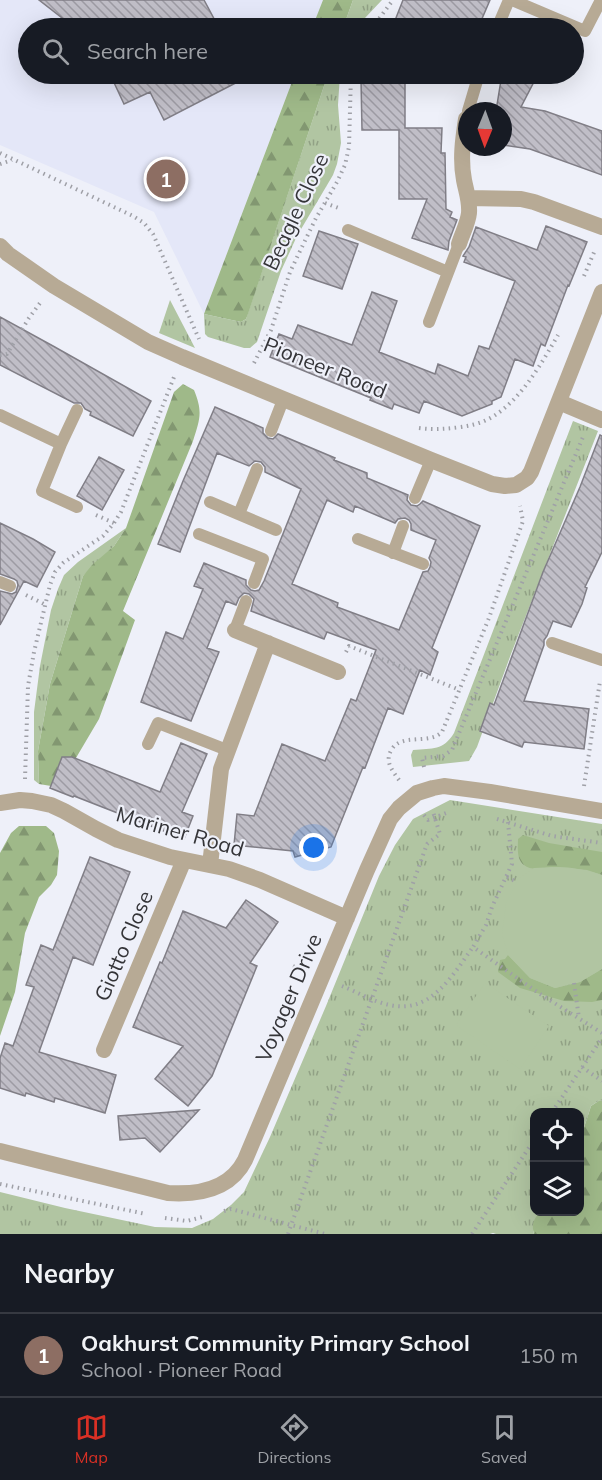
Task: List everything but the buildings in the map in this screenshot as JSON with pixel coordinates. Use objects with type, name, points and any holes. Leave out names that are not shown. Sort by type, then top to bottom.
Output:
[{"type":"street","points":[[459,244],[470,210],[462,156]]},
{"type":"street","points":[[468,198],[534,202],[600,235]]},
{"type":"street","points":[[0,246],[54,286],[148,342],[283,400],[498,486],[516,485],[527,478],[531,472],[602,292]]},
{"type":"street","points":[[559,402],[602,420]]},
{"type":"street","points":[[235,630],[339,672]]},
{"type":"street","points":[[210,865],[219,781],[227,750],[268,643]]},
{"type":"street","name":"Voyager Drive","points":[[0,1151],[168,1193],[205,1192],[231,1179],[245,1161],[390,819],[399,808],[428,789],[451,786],[602,811]]},
{"type":"street","name":"Mariner Road","points":[[0,803],[32,801],[51,805],[118,840],[184,860],[229,868],[347,918]]},
{"type":"street","name":"Giotto Close","points":[[104,1050],[184,860]]},
{"type":"lane","points":[[502,18],[510,0],[554,18]]},
{"type":"lane","points":[[584,31],[602,0]]},
{"type":"lane","points":[[471,102],[476,84]]},
{"type":"lane","points":[[348,230],[448,272]]},
{"type":"lane","points":[[429,322],[459,244]]},
{"type":"lane","points":[[271,431],[283,400]]},
{"type":"lane","points":[[77,411],[42,491],[77,507]]},
{"type":"lane","points":[[0,415],[61,444]]},
{"type":"lane","points":[[415,498],[431,460]]},
{"type":"lane","points":[[239,514],[257,469]]},
{"type":"lane","points":[[210,502],[276,530]]},
{"type":"lane","points":[[393,553],[403,526]]},
{"type":"lane","points":[[199,534],[263,559],[254,583]]},
{"type":"lane","points":[[358,539],[423,564]]},
{"type":"lane","points":[[235,630],[246,602]]},
{"type":"lane","points":[[552,642],[602,660]]},
{"type":"lane","points":[[148,744],[158,723],[227,750]]},
{"type":"path","points":[[380,18],[393,0]]},
{"type":"path","name":"Beagle Close","points":[[254,364],[271,330],[290,272],[345,165],[349,147],[351,84]]},
{"type":"path","points":[[0,153],[144,223],[153,234],[197,337],[202,342]]},
{"type":"path","points":[[0,164],[12,159]]},
{"type":"path","points":[[581,282],[600,235]]},
{"type":"path","points":[[0,355],[7,354],[29,318],[54,286]]},
{"type":"path","points":[[411,425],[439,430],[478,423],[492,417],[508,405],[526,386],[539,369],[558,334]]},
{"type":"path","points":[[25,801],[28,686],[50,585],[55,572],[63,562],[103,536],[121,512],[182,357]]},
{"type":"path","points":[[457,812],[447,812],[428,820],[411,798],[388,759],[392,748],[398,742],[436,737],[440,734],[489,618],[523,521],[516,485]]},
{"type":"path","points":[[339,672],[348,646],[460,690]]},
{"type":"path","points":[[581,808],[600,680]]},
{"type":"path","points":[[495,818],[552,836],[602,843]]},
{"type":"path","points":[[293,966],[389,1005],[411,1006],[434,996],[473,947],[486,925],[507,877],[512,859],[508,822]]},
{"type":"path","points":[[507,877],[517,882]]},
{"type":"path","points":[[473,947],[602,1033]]},
{"type":"path","points":[[574,983],[580,1018]]},
{"type":"path","points":[[555,1108],[602,1038]]},
{"type":"path","points":[[582,1067],[602,1081]]},
{"type":"path","points":[[472,1234],[530,1146]]},
{"type":"path","points":[[288,1234],[292,1225],[325,1234]]},
{"type":"shaded area","points":[[0,0],[323,0],[316,18],[18,18],[18,84],[291,84],[204,314],[154,212],[0,145]]},
{"type":"green space","points":[[323,0],[353,0],[347,18],[316,18]]},
{"type":"green space","points":[[353,0],[382,0],[365,18],[347,18]]},
{"type":"green space","points":[[291,84],[325,84],[246,319],[241,322],[204,314]]},
{"type":"green space","points":[[325,84],[339,84],[338,105],[341,143],[337,164],[333,175],[297,236],[281,271],[257,342],[250,348],[244,348],[208,337],[205,334],[204,314],[241,322],[246,319]]},
{"type":"green space","points":[[170,300],[195,348],[159,333]]},
{"type":"green space","points":[[183,384],[194,390],[199,404],[199,421],[193,441],[123,611],[135,620],[99,719],[60,785],[39,784],[38,751],[50,684],[83,576],[114,546],[126,528],[174,392]]},
{"type":"green space","points":[[573,421],[598,431],[477,747],[469,761],[413,767],[411,755],[413,750],[441,746],[454,733]]},
{"type":"green space","points":[[126,528],[114,546],[83,576],[50,684],[38,751],[39,784],[34,780],[34,712],[40,666],[51,610],[58,589],[64,575],[78,562]]},
{"type":"green space","points":[[450,800],[602,824],[602,1101],[591,1106],[584,1128],[584,1108],[530,1108],[530,1216],[537,1216],[533,1228],[534,1234],[0,1234],[0,1192],[155,1227],[192,1228],[213,1219],[244,1192],[326,1006],[379,876],[395,845],[413,819]]},
{"type":"green space","points":[[19,826],[46,826],[54,833],[59,851],[57,875],[39,897],[25,933],[15,992],[0,1036],[0,853],[11,833]]},
{"type":"green space","points":[[523,835],[549,843],[602,852],[602,875],[568,868],[535,869],[527,867],[521,862],[518,853],[518,839]]},
{"type":"green space","points":[[556,867],[587,870],[602,875],[602,969],[580,982],[555,988],[530,978],[508,955],[502,934],[506,904],[519,878],[534,868]]},
{"type":"green space","points":[[508,955],[530,978],[555,988],[580,982],[602,969],[602,1000],[564,1001],[520,988],[498,972],[500,960],[505,959]]},
{"type":"green space","points":[[485,983],[549,1026],[520,1069],[456,1025]]},
{"type":"green space","points":[[602,1101],[602,1234],[534,1234],[533,1227],[537,1216],[584,1216],[584,1128],[591,1106]]},
{"type":"place","name":"Oakhurst Community Primary School","points":[[166,179]]}]
